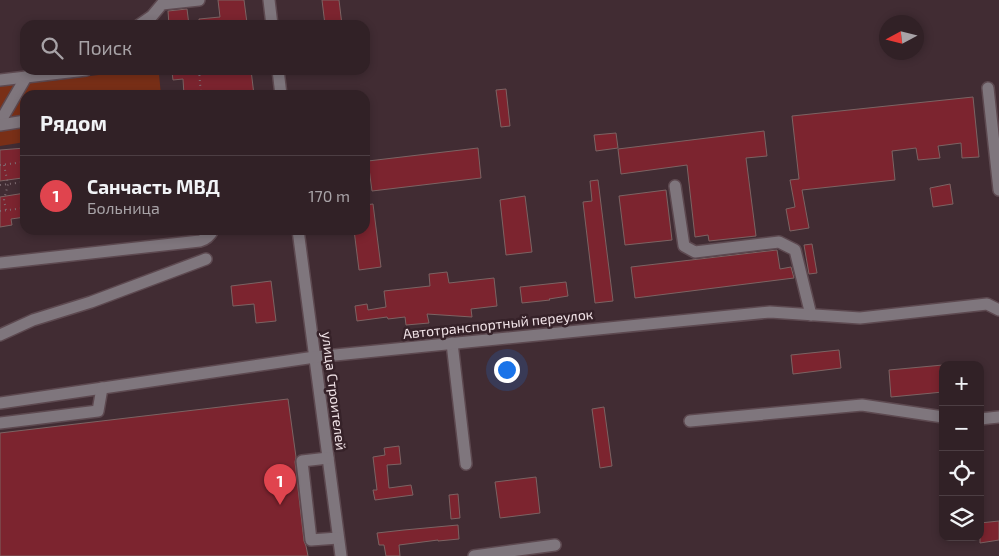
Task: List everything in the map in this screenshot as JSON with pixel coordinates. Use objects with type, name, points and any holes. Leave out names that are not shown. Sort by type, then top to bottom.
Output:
[{"type":"street","points":[[146,20],[162,4],[199,0]]},
{"type":"street","points":[[269,0],[271,20]]},
{"type":"street","points":[[0,80],[43,75]]},
{"type":"street","points":[[279,75],[280,90]]},
{"type":"street","points":[[0,124],[26,77]]},
{"type":"street","points":[[988,88],[999,190]]},
{"type":"street","points":[[0,124],[20,122]]},
{"type":"street","points":[[675,186],[684,246],[695,252],[779,242],[795,250],[811,315]]},
{"type":"street","points":[[0,263],[200,241],[210,235]]},
{"type":"street","name":"улица Строителей","points":[[299,235],[340,556]]},
{"type":"street","points":[[0,335],[33,320],[91,302],[206,260]]},
{"type":"street","name":"Автотранспортный переулок","points":[[0,403],[315,357],[770,312],[860,318],[987,304],[999,310]]},
{"type":"street","points":[[452,344],[466,464]]},
{"type":"street","points":[[0,423],[98,411],[102,388]]},
{"type":"street","points":[[690,421],[862,405],[939,416]]},
{"type":"street","points":[[984,419],[999,417]]},
{"type":"street","points":[[328,458],[302,462],[310,540],[338,538]]},
{"type":"street","points":[[474,556],[554,545]]},
{"type":"path","points":[[199,75],[200,90]]},
{"type":"path","points":[[0,165],[20,163]]},
{"type":"path","points":[[4,165],[8,184],[4,200],[6,210]]},
{"type":"path","points":[[0,185],[20,183]]},
{"type":"path","points":[[0,211],[20,209]]},
{"type":"shaded area","points":[[98,75],[159,75],[161,90],[20,90],[20,143],[0,146],[0,85]]},
{"type":"building","points":[[218,0],[244,0],[247,20],[199,20],[220,17]]},
{"type":"building","points":[[322,0],[339,0],[341,20],[324,20]]},
{"type":"building","points":[[187,9],[188,20],[169,20],[168,11]]},
{"type":"building","points":[[172,75],[252,75],[253,90],[184,90],[183,79],[173,80]]},
{"type":"building","points":[[506,89],[510,126],[501,127],[496,90]]},
{"type":"building","points":[[973,97],[979,157],[962,158],[961,143],[938,146],[940,158],[918,160],[916,148],[892,151],[895,180],[802,190],[809,228],[790,231],[786,209],[795,207],[790,180],[799,179],[792,116]]},
{"type":"building","points":[[764,131],[767,156],[746,158],[756,236],[709,241],[708,235],[695,237],[687,165],[621,174],[618,149]]},
{"type":"building","points":[[616,133],[618,148],[596,151],[594,135]]},
{"type":"building","points":[[20,148],[20,178],[0,181],[0,150]]},
{"type":"building","points":[[478,148],[481,178],[372,191],[370,161]]},
{"type":"building","points":[[598,180],[613,301],[595,303],[583,202],[592,201],[590,181]]},
{"type":"building","points":[[950,184],[953,204],[933,207],[930,188]]},
{"type":"building","points":[[666,190],[672,240],[625,245],[619,196]]},
{"type":"building","points":[[20,194],[20,218],[11,219],[12,225],[0,227],[0,197]]},
{"type":"building","points":[[525,196],[532,252],[506,255],[500,200]]},
{"type":"building","points":[[370,204],[373,204],[381,267],[359,270],[355,235],[370,235]]},
{"type":"building","points":[[812,244],[817,273],[809,274],[804,245]]},
{"type":"building","points":[[777,250],[780,269],[791,267],[794,278],[635,298],[631,267]]},
{"type":"building","points":[[447,272],[449,283],[494,278],[497,306],[471,309],[472,317],[427,314],[429,323],[406,325],[405,317],[357,321],[355,306],[367,304],[368,310],[386,307],[384,291],[430,286],[429,274]]},
{"type":"building","points":[[271,281],[276,321],[256,323],[254,304],[233,306],[231,286]]},
{"type":"building","points":[[566,282],[568,296],[522,303],[520,287]]},
{"type":"building","points":[[839,350],[841,368],[793,374],[791,355]]},
{"type":"building","points":[[939,365],[939,392],[891,397],[889,370]]},
{"type":"building","points":[[288,399],[304,541],[308,556],[0,556],[0,433]]},
{"type":"building","points":[[604,407],[612,466],[600,468],[592,409]]},
{"type":"building","points":[[399,446],[401,464],[387,465],[389,488],[411,485],[413,495],[375,500],[373,490],[377,490],[373,457],[385,455],[384,448]]},
{"type":"building","points":[[536,477],[540,513],[500,518],[495,482]]},
{"type":"building","points":[[458,494],[460,518],[451,519],[449,495]]},
{"type":"building","points":[[999,521],[999,540],[980,543],[980,541],[984,541],[984,523]]},
{"type":"building","points":[[458,525],[459,539],[399,545],[400,556],[386,556],[384,545],[379,545],[377,533]]},
{"type":"place","name":"Санчасть МВД","points":[[280,505]]}]
